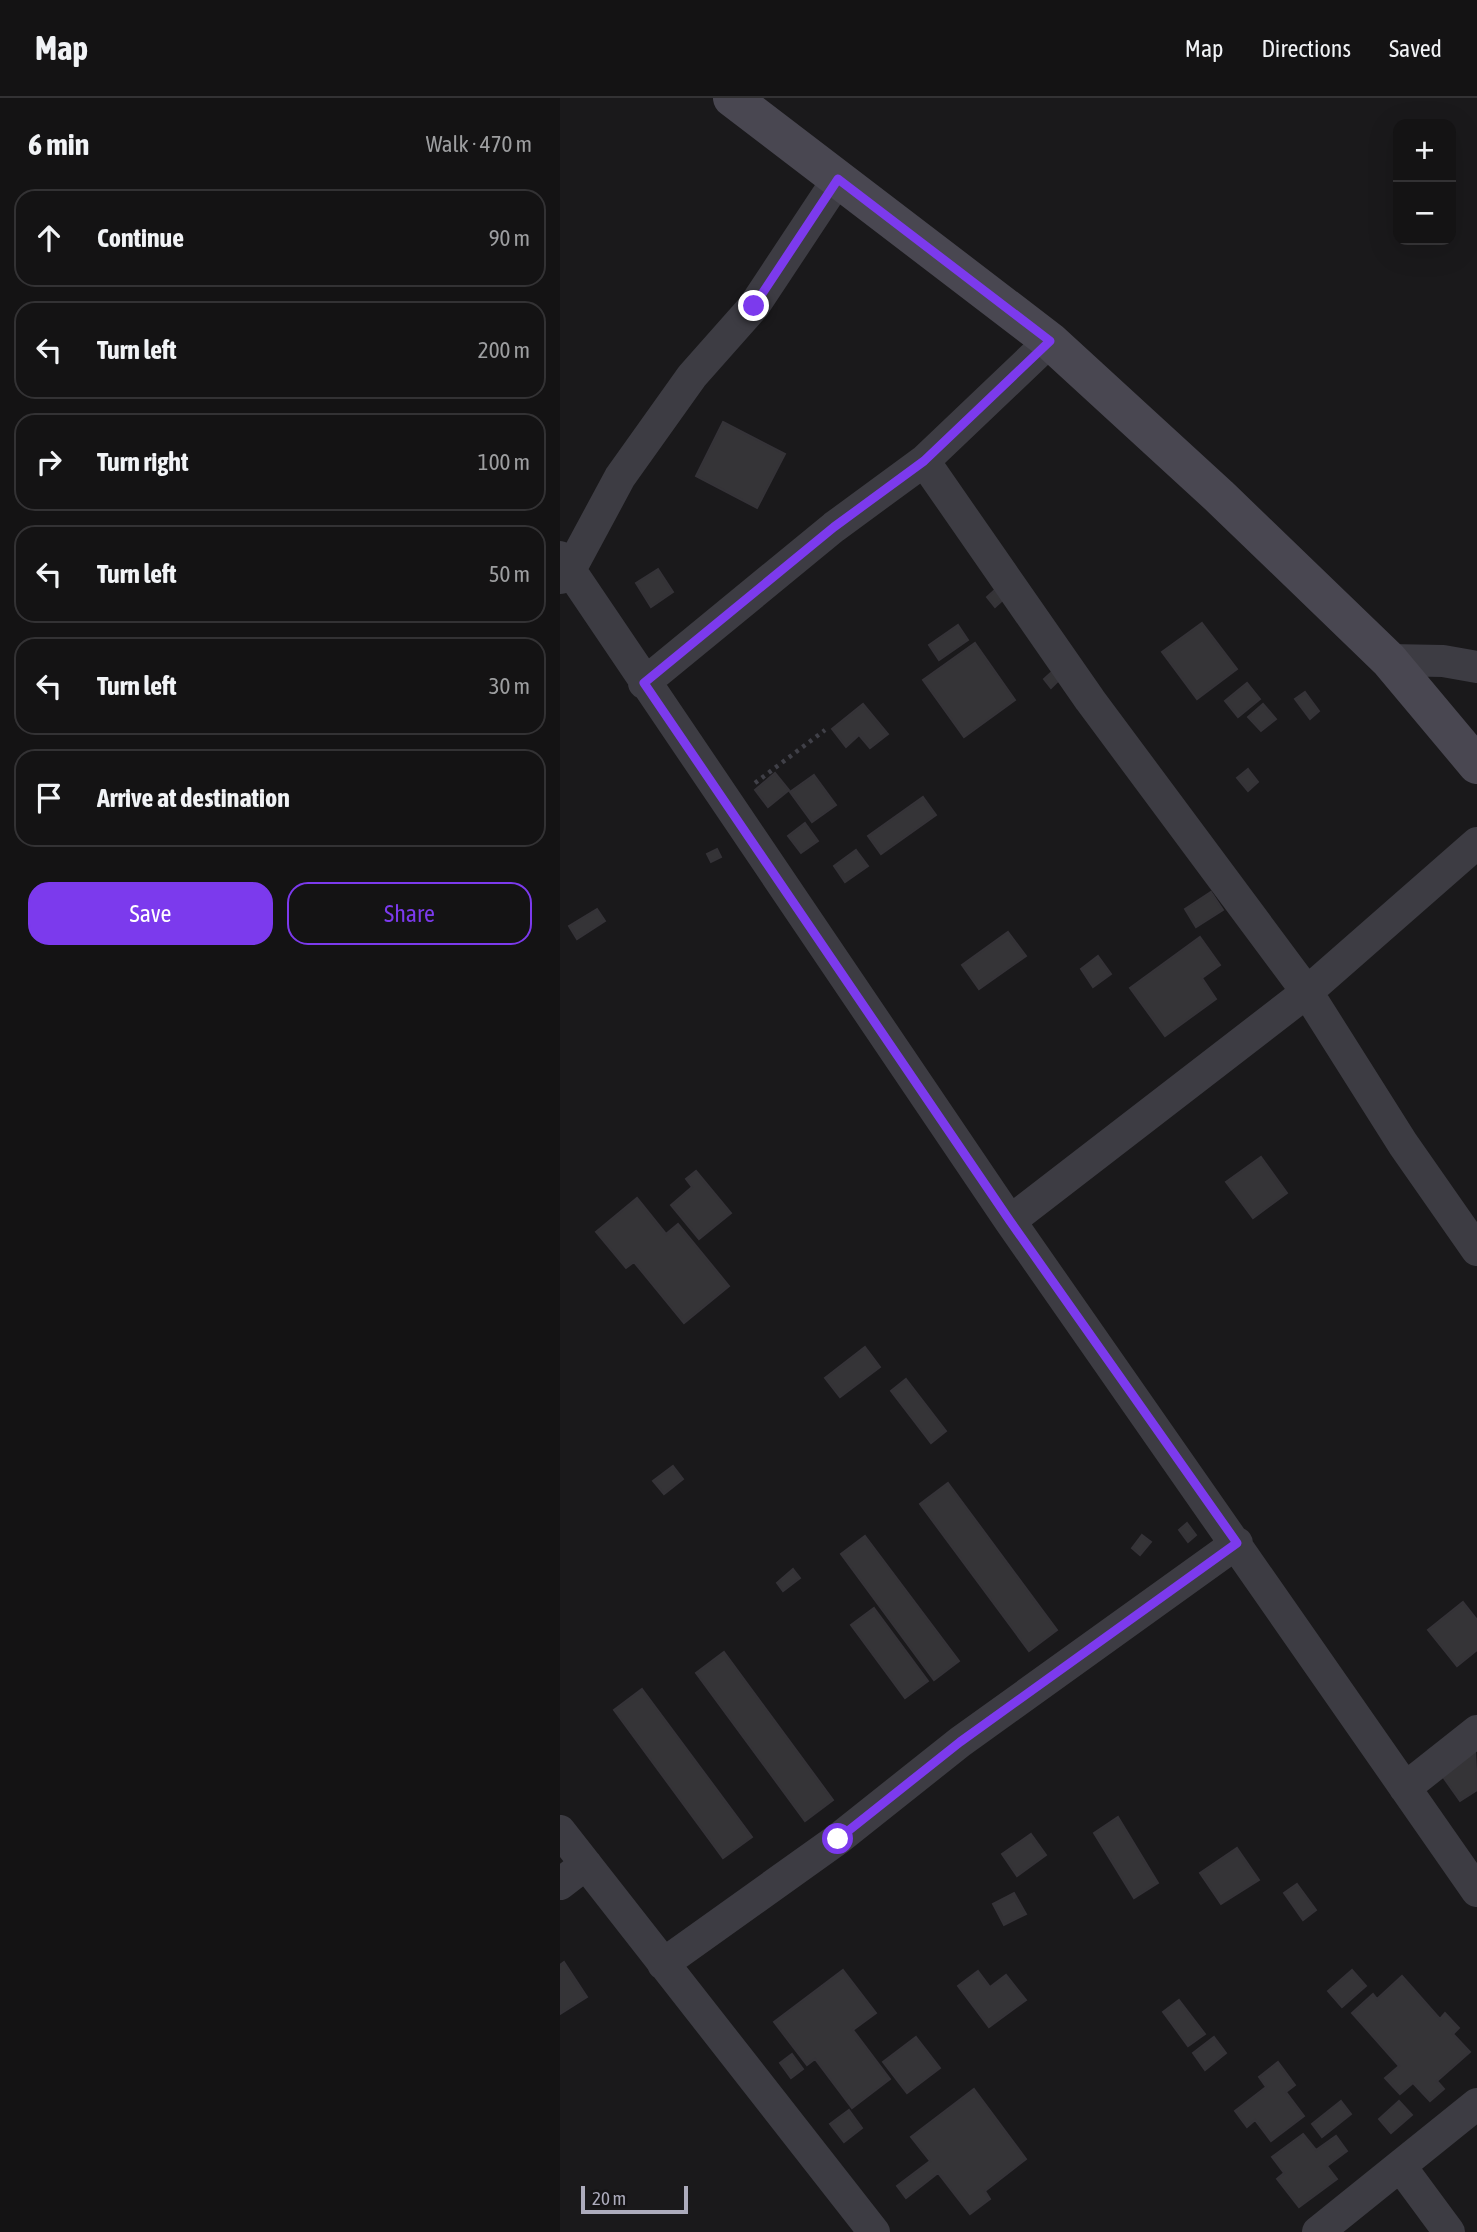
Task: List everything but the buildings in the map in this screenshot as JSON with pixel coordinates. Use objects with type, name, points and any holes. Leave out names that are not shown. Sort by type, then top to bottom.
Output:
[{"type":"street","points":[[732,98],[1050,341],[1219,496],[1389,660],[1477,765]]},
{"type":"street","points":[[838,179],[754,306],[692,376],[620,477],[563,568],[1010,1221],[1237,1543],[1477,1891]]},
{"type":"street","points":[[644,683],[834,527],[924,461],[1050,341]]},
{"type":"street","points":[[924,461],[1090,700],[1307,992],[1403,1144],[1477,1250]]},
{"type":"street","points":[[1389,660],[1443,661],[1477,667]]},
{"type":"street","points":[[1010,1221],[1307,992],[1477,842]]},
{"type":"street","points":[[663,1964],[838,1839],[960,1742],[1237,1543]]},
{"type":"street","points":[[1405,1788],[1477,1731]]},
{"type":"street","points":[[560,1831],[874,2232]]},
{"type":"street","points":[[560,1884],[586,1864]]},
{"type":"street","points":[[1318,2232],[1477,2104]]},
{"type":"street","points":[[1401,2167],[1449,2232]]},
{"type":"path","points":[[727,805],[825,730]]},
{"type":"route","points":[[754,306],[838,179],[1050,341],[924,461],[834,527],[644,683],[1010,1221],[1237,1543],[960,1742],[838,1839]]}]
